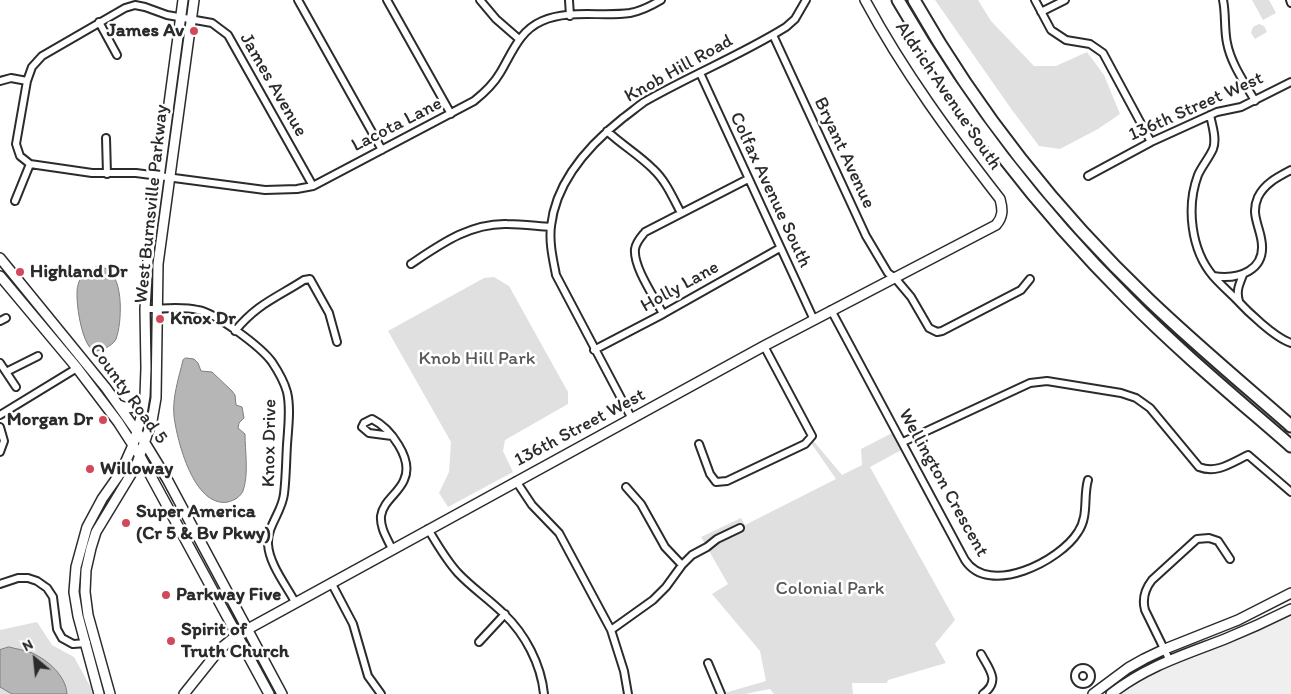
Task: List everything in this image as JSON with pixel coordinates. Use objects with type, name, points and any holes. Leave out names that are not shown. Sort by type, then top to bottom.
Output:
[{"type":"highway","points":[[898,0],[932,58],[969,114],[1057,224],[1154,324],[1291,446]]},
{"type":"highway","points":[[914,0],[982,107],[1020,158],[1066,214],[1148,299],[1291,426]]},
{"type":"street","name":"West Burnsville Parkway","points":[[99,694],[78,616],[74,592],[76,567],[87,528],[121,472],[133,445],[145,396],[145,309],[148,259],[183,0]]},
{"type":"street","name":"West Burnsville Parkway","points":[[110,694],[88,615],[85,592],[90,548],[96,532],[130,478],[152,421],[156,398],[158,264],[194,0]]},
{"type":"street","points":[[298,0],[382,150]]},
{"type":"street","points":[[387,0],[451,114]]},
{"type":"street","points":[[480,0],[496,19],[519,39]]},
{"type":"street","points":[[569,0],[570,16]]},
{"type":"street","name":"Lacota Lane","points":[[30,164],[92,173],[136,173],[265,190],[298,189],[313,186],[474,101],[489,88],[499,75],[519,39],[542,21],[555,17],[630,13],[647,8],[661,0]]},
{"type":"street","name":"Knob Hill Road","points":[[632,419],[556,275],[551,251],[550,227],[556,203],[565,181],[584,155],[607,131],[643,103],[786,27],[795,19],[806,0]]},
{"type":"street","name":"Aldrich Avenue South","points":[[865,0],[948,132],[1000,200],[1002,209]]},
{"type":"street","points":[[1035,0],[1051,30],[1066,40],[1090,44],[1103,54],[1151,142]]},
{"type":"street","points":[[1041,12],[1065,0]]},
{"type":"street","points":[[1223,0],[1229,50],[1255,101]]},
{"type":"street","name":"James Avenue","points":[[30,164],[20,156],[16,144],[27,81],[32,67],[42,56],[99,22],[125,8],[135,5],[212,23],[228,36],[313,186]]},
{"type":"street","points":[[99,22],[117,55]]},
{"type":"street","name":"Bryant Avenue","points":[[773,35],[866,236],[888,273],[895,278],[911,297],[928,328],[937,332],[942,331],[1021,290],[1030,279]]},
{"type":"street","name":"Colfax Avenue South","points":[[700,73],[814,320]]},
{"type":"street","points":[[0,81],[11,78],[27,81]]},
{"type":"street","name":"136th Street West","points":[[1088,176],[1151,142],[1210,115],[1225,110],[1241,108],[1291,82]]},
{"type":"street","points":[[1210,115],[1214,144],[1198,176],[1194,191],[1192,212],[1196,241],[1212,276],[1282,339],[1291,342]]},
{"type":"street","points":[[607,131],[642,158],[655,171],[667,187],[681,213]]},
{"type":"street","points":[[106,138],[107,174]]},
{"type":"street","points":[[16,201],[30,164]]},
{"type":"street","points":[[1212,276],[1224,278],[1243,275],[1252,270],[1259,261],[1262,252],[1261,239],[1254,217],[1257,199],[1268,183],[1291,170]]},
{"type":"street","points":[[663,314],[637,264],[635,248],[639,239],[645,232],[748,179]]},
{"type":"street","name":"136th Street West","points":[[184,694],[220,649],[247,629],[764,346],[996,226],[1001,218],[1002,209]]},
{"type":"street","points":[[412,264],[449,239],[474,228],[506,224],[550,227]]},
{"type":"street","name":"Holly Lane","points":[[594,350],[663,314],[780,248]]},
{"type":"street","name":"County Road 5","points":[[0,258],[118,404],[145,443],[167,479],[282,694]]},
{"type":"street","points":[[0,275],[8,268]]},
{"type":"street","name":"County Road 5","points":[[0,275],[77,368],[133,445],[152,476],[269,694]]},
{"type":"street","points":[[1241,304],[1237,294],[1243,275]]},
{"type":"street","points":[[235,331],[258,306],[304,280],[310,279],[329,313],[337,342]]},
{"type":"street","name":"Knox Drive","points":[[145,309],[188,308],[200,310],[214,316],[260,350],[271,360],[281,376],[287,393],[289,413],[284,496],[280,510],[270,530],[268,544],[272,559],[295,602]]},
{"type":"street","name":"Wellington Crescent","points":[[831,310],[965,560],[972,569],[980,574],[1003,575],[1021,572],[1049,559],[1077,534],[1082,524],[1085,514],[1085,490],[1088,480]]},
{"type":"street","points":[[699,444],[710,474],[716,482],[726,481],[805,444],[812,436],[764,346]]},
{"type":"street","points":[[6,372],[38,356]]},
{"type":"street","points":[[0,363],[16,388]]},
{"type":"street","points":[[0,415],[77,368]]},
{"type":"street","points":[[903,442],[1030,383],[1047,381],[1121,393],[1136,398],[1150,408],[1199,467],[1207,470],[1217,470],[1248,456],[1291,492]]},
{"type":"street","points":[[118,404],[128,409],[132,408],[140,404],[145,396]]},
{"type":"street","points":[[0,427],[4,442],[0,452]]},
{"type":"street","points":[[392,436],[403,455],[407,469],[404,480],[386,504],[381,515],[382,529],[392,549]]},
{"type":"street","points":[[130,478],[142,473],[152,476]]},
{"type":"street","points":[[516,481],[532,505],[559,533],[611,630],[624,671],[628,694]]},
{"type":"street","points":[[626,487],[641,504],[664,547],[682,565]]},
{"type":"street","points":[[87,528],[96,532]]},
{"type":"street","points":[[611,630],[653,600],[666,587],[682,565],[717,539],[740,528]]},
{"type":"street","points":[[428,529],[442,553],[457,572],[505,614],[518,630],[538,667],[544,694]]},
{"type":"street","points":[[1170,660],[1145,610],[1144,604],[1147,587],[1152,580],[1197,539],[1209,538],[1218,541],[1230,559]]},
{"type":"street","points":[[0,584],[18,578],[28,578],[37,581],[47,588],[53,597],[57,629],[62,638],[73,644],[84,644],[95,640]]},
{"type":"street","points":[[332,582],[353,624],[368,676],[381,694]]},
{"type":"street","points":[[1088,682],[1094,693],[1128,668],[1165,649],[1230,623],[1291,592]]},
{"type":"street","points":[[1111,694],[1135,677],[1170,660],[1236,634],[1291,609]]},
{"type":"street","points":[[479,642],[505,614]]},
{"type":"street","points":[[981,654],[993,676],[991,686],[983,694]]},
{"type":"street","points":[[708,663],[721,694]]},
{"type":"shaded area","points":[[96,267],[106,268],[113,274],[119,291],[120,302],[120,323],[116,339],[108,346],[97,351],[92,349],[87,343],[83,334],[77,300],[78,285],[81,279]]},
{"type":"shaded area","points":[[186,358],[194,359],[201,371],[212,372],[235,395],[236,405],[242,407],[244,418],[239,423],[238,428],[245,434],[245,484],[240,495],[228,502],[216,501],[206,495],[189,471],[183,456],[174,416],[174,402],[183,360]]},
{"type":"shaded area","points":[[1291,609],[1291,694],[1111,694],[1117,689]]},
{"type":"shaded area","points":[[9,647],[32,653],[50,664],[60,675],[67,694],[12,694],[0,687],[0,650]]},
{"type":"green space","points":[[935,0],[978,0],[991,21],[1034,66],[1056,66],[1087,52],[1104,75],[1120,114],[1098,129],[1060,149],[1039,146]]},
{"type":"green space","points":[[1252,0],[1269,0],[1276,13],[1263,20]]},
{"type":"green space","points":[[1259,24],[1264,26],[1267,32],[1255,39],[1251,33],[1253,27]]},
{"type":"green space","name":"Knob Hill Park","points":[[494,277],[509,286],[568,392],[568,404],[505,440],[503,451],[513,472],[448,507],[439,493],[449,472],[451,442],[388,331],[484,278]]},
{"type":"green space","name":"Colonial Park","points":[[896,431],[905,448],[870,467],[955,620],[935,644],[946,663],[888,680],[887,683],[852,683],[853,694],[774,694],[770,689],[745,694],[721,694],[766,681],[760,651],[712,594],[728,584],[701,537],[741,518],[745,525],[836,479],[809,440],[811,438],[842,475],[862,465],[861,449]]},
{"type":"green space","points":[[37,622],[52,645],[74,657],[91,688],[92,694],[0,694],[0,630]]},
{"type":"place","name":"James Av","points":[[194,31]]},
{"type":"place","name":"Highland Dr","points":[[20,272]]},
{"type":"place","name":"Knox Dr","points":[[160,319]]},
{"type":"place","name":"Morgan Dr","points":[[103,420]]},
{"type":"place","name":"Willoway","points":[[90,469]]},
{"type":"place","name":"Super America (Cr 5 & Bv Pkwy)","points":[[126,523]]},
{"type":"place","name":"Parkway Five","points":[[166,595]]},
{"type":"place","name":"Spirit of Truth Church","points":[[171,641]]}]
